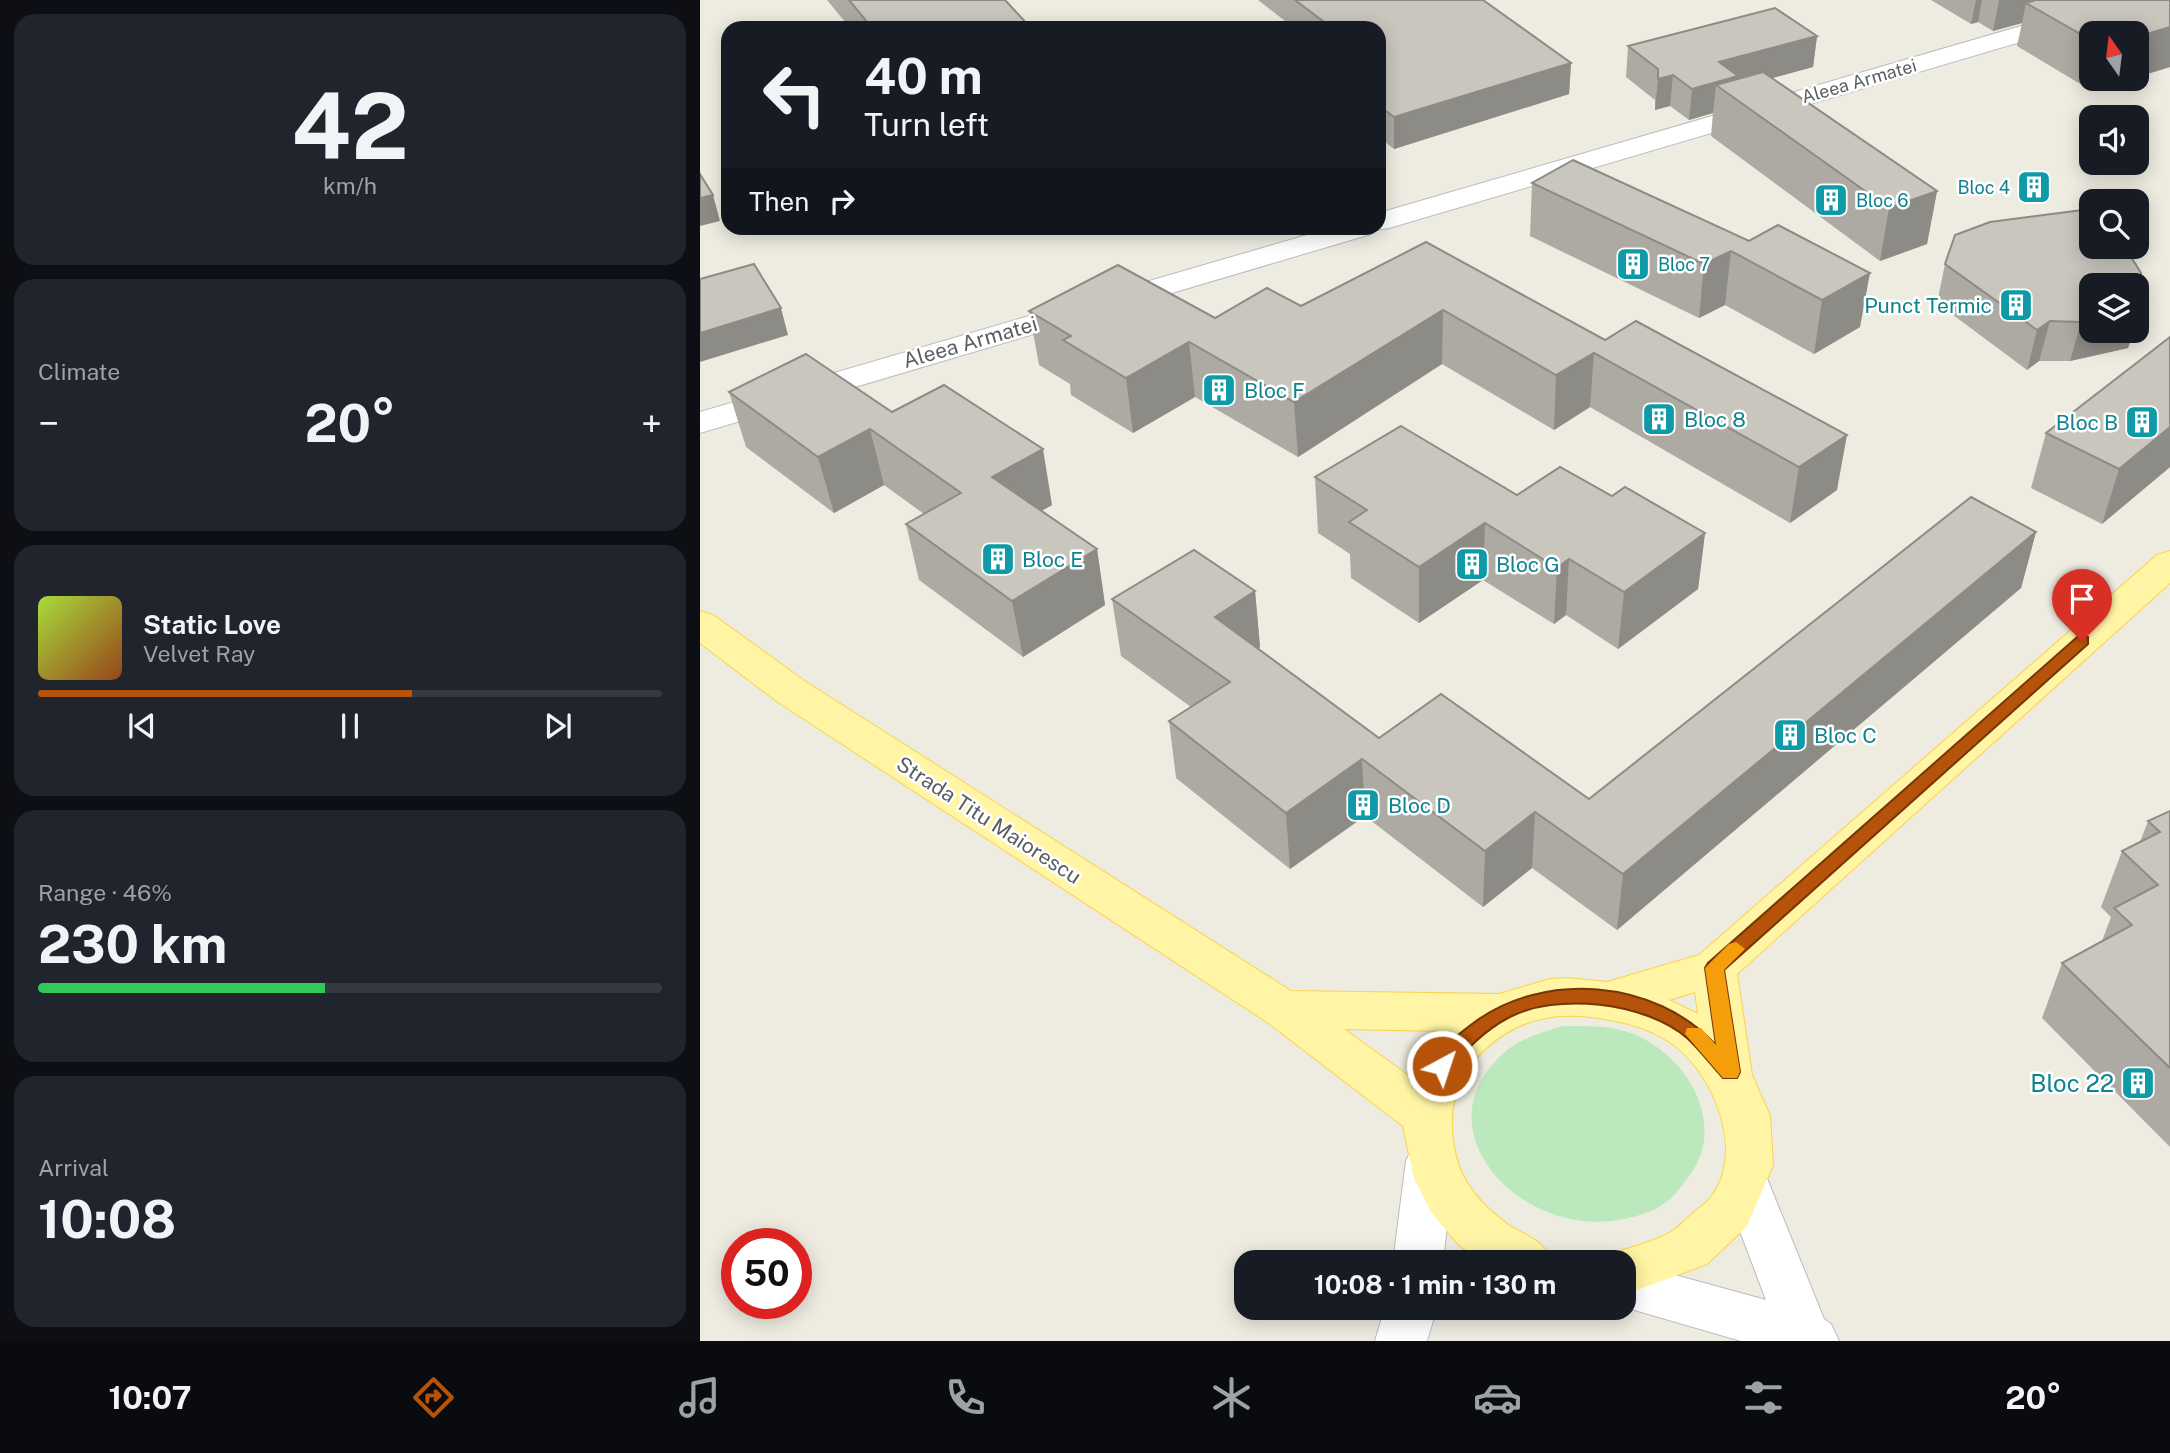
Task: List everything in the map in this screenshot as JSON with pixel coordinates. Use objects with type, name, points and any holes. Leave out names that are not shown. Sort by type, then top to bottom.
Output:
[{"type":"main road","points":[[1615,998],[1714,968],[2170,563]]},
{"type":"main road","name":"Strada Titu Maiorescu","points":[[700,624],[792,692],[1283,1009],[1428,1139]]},
{"type":"main road","points":[[1714,968],[1730,1072]]},
{"type":"main road","points":[[1503,1250],[1476,1231],[1448,1198],[1428,1139],[1431,1090],[1442,1066],[1457,1046],[1500,1013],[1527,1002],[1556,996],[1615,998],[1643,1005],[1693,1032],[1730,1072],[1743,1098],[1750,1125],[1750,1153],[1745,1181],[1727,1214],[1699,1242],[1676,1257],[1636,1269]]},
{"type":"main road","points":[[1283,1009],[1500,1013]]},
{"type":"street","name":"Aleea Armatei","points":[[1386,220],[2137,0]]},
{"type":"street","name":"Aleea Armatei","points":[[700,423],[1337,235]]},
{"type":"street","points":[[1419,1250],[1428,1139]]},
{"type":"street","points":[[1745,1181],[1809,1338]]},
{"type":"street","points":[[1636,1288],[1809,1338]]},
{"type":"street","points":[[1401,1341],[1407,1320]]},
{"type":"green space","points":[[1563,1026],[1597,1026],[1631,1033],[1646,1040],[1674,1061],[1694,1090],[1704,1123],[1704,1140],[1700,1155],[1694,1169],[1679,1189],[1656,1209],[1618,1220],[1581,1221],[1547,1212],[1516,1194],[1492,1171],[1476,1143],[1472,1113],[1481,1082],[1511,1047],[1532,1036]]},
{"type":"building","points":[[849,0],[1005,0],[1024,21],[866,21]]},
{"type":"building","points":[[1295,0],[1483,0],[1571,63],[1394,117],[1386,111],[1386,21],[1323,21]]},
{"type":"building","points":[[2036,0],[2170,0],[2170,27],[2149,33],[2149,21],[2079,21],[2079,33],[2026,3]]},
{"type":"building","points":[[1775,8],[1817,36],[1719,62],[1738,76],[1692,89],[1673,75],[1658,79],[1658,69],[1628,46]]},
{"type":"building","points":[[1763,72],[1937,191],[1889,208],[1716,85]]},
{"type":"building","points":[[1573,160],[1749,241],[1778,225],[1870,273],[1822,300],[1731,251],[1704,264],[1532,183]]},
{"type":"building","points":[[700,174],[713,195],[700,198]]},
{"type":"building","points":[[2079,211],[2079,259],[2132,259],[2141,273],[2079,273],[2079,322],[2050,321],[2037,330],[1945,264],[1955,235],[1990,222]]},
{"type":"building","points":[[1426,242],[1605,340],[1636,321],[1847,435],[1799,467],[1594,353],[1556,375],[1443,310],[1294,402],[1189,342],[1126,378],[1063,340],[1071,336],[1029,311],[1118,265],[1215,318],[1267,288],[1301,306]]},
{"type":"building","points":[[754,264],[781,308],[700,333],[700,279]]},
{"type":"building","points":[[2170,337],[2170,427],[2119,469],[2046,433]]},
{"type":"building","points":[[806,354],[892,412],[944,385],[1043,449],[992,477],[1097,549],[1012,601],[906,524],[961,493],[870,429],[818,457],[729,392]]},
{"type":"building","points":[[1401,426],[1517,495],[1560,467],[1612,496],[1625,487],[1705,533],[1624,592],[1569,559],[1557,568],[1485,523],[1419,567],[1349,522],[1367,510],[1315,477]]},
{"type":"building","points":[[1971,497],[2036,532],[1623,874],[1535,812],[1485,851],[1362,759],[1286,813],[1169,721],[1230,682],[1112,599],[1194,550],[1255,591],[1215,617],[1379,738],[1441,694],[1589,799]]},
{"type":"building","points":[[2170,811],[2170,1068],[2062,963],[2132,925],[2114,908],[2158,885],[2122,851],[2160,832],[2148,821]]},
{"type":"slow traffic","points":[[1694,1034],[1713,1051],[1730,1072],[1714,968],[1736,949]]},
{"type":"place","name":"Bloc 4","points":[[2034,187]]},
{"type":"place","name":"Bloc 6","points":[[1831,200]]},
{"type":"place","name":"Bloc 7","points":[[1633,264]]},
{"type":"place","name":"Punct Termic","points":[[2016,305]]},
{"type":"place","name":"Bloc F","points":[[1219,390]]},
{"type":"place","name":"Bloc 8","points":[[1659,419]]},
{"type":"place","name":"Bloc B","points":[[2142,422]]},
{"type":"place","name":"Bloc E","points":[[998,559]]},
{"type":"place","name":"Bloc G","points":[[1472,564]]},
{"type":"place","name":"Bloc C","points":[[1790,735]]},
{"type":"place","name":"Bloc D","points":[[1363,805]]},
{"type":"place","name":"Bloc 22","points":[[2138,1083]]},
{"type":"route","points":[[1442,1066],[1457,1046],[1477,1028],[1500,1013],[1527,1002],[1556,996],[1586,995],[1643,1005],[1668,1017],[1693,1032],[1730,1072],[1714,968],[2082,641]]}]
